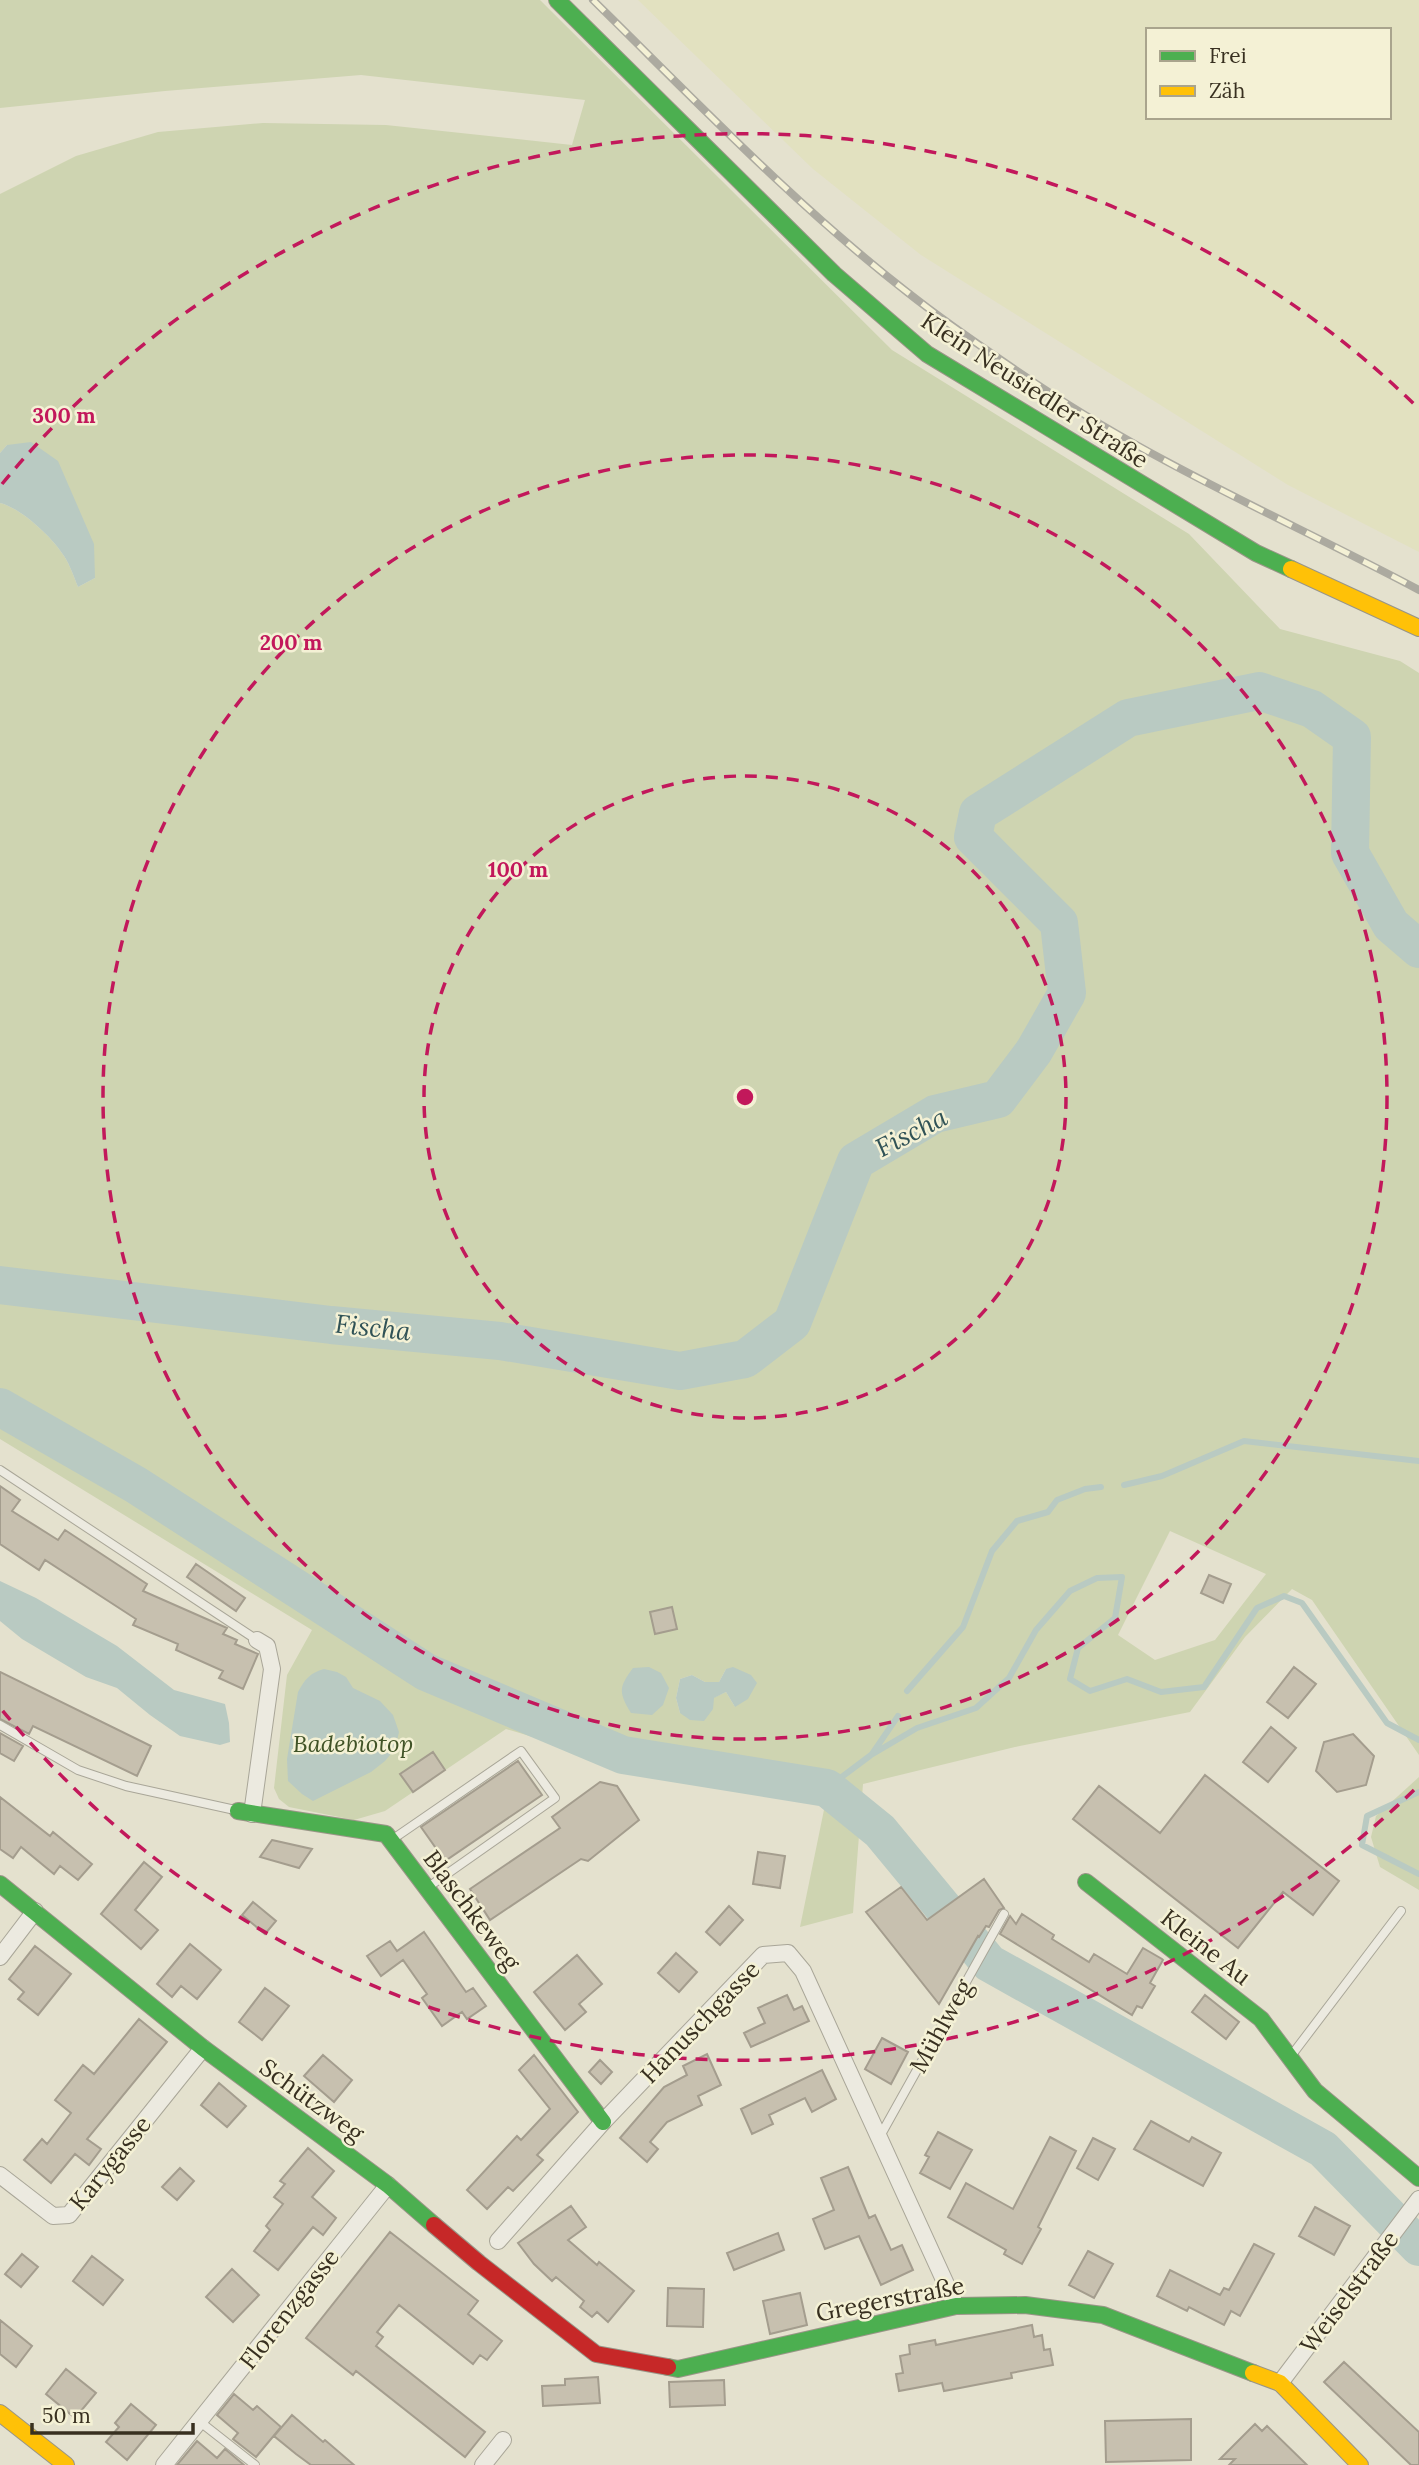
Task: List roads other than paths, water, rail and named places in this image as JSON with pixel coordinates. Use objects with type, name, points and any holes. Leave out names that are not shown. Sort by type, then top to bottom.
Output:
[{"type":"street","name":"Klein Neusiedler Straße","points":[[556,0],[834,274],[927,354],[1256,553],[1419,628]]},
{"type":"street","points":[[245,1812],[272,1669],[267,1646],[257,1640]]},
{"type":"street","name":"Blaschkeweg","points":[[245,1812],[386,1834],[603,2122]]},
{"type":"street","name":"Kleine Au","points":[[1086,1882],[1261,2019],[1315,2091],[1419,2178]]},
{"type":"street","name":"Schützweg","points":[[0,1884],[203,2048],[388,2185],[480,2263],[596,2354]]},
{"type":"street","points":[[0,1957],[35,1911]]},
{"type":"street","name":"Hanuschgasse","points":[[498,2241],[603,2122],[763,1955],[788,1954],[803,1971],[956,2306]]},
{"type":"street","name":"Karygasse","points":[[0,2175],[53,2216],[69,2216],[203,2048]]},
{"type":"street","name":"Florenzgasse","points":[[164,2465],[388,2185]]},
{"type":"street","name":"Weiselstraße","points":[[1280,2383],[1418,2200]]},
{"type":"street","name":"Gregerstraße","points":[[596,2354],[678,2369],[956,2306],[1025,2305],[1103,2315],[1280,2383],[1360,2465]]},
{"type":"street","points":[[0,2413],[59,2463]]},
{"type":"street","points":[[483,2465],[503,2440]]},
{"type":"lane","points":[[0,1470],[257,1640]]},
{"type":"lane","name":"Blaschkeweg","points":[[0,1726],[78,1770],[126,1786],[245,1812]]},
{"type":"lane","points":[[391,1840],[521,1751],[555,1798],[427,1888]]},
{"type":"lane","points":[[1289,2058],[1401,1911]]},
{"type":"lane","name":"Mühlweg","points":[[879,2138],[1004,1914]]},
{"type":"lane","points":[[199,2421],[255,2465]]},
{"type":"waterway","name":"Fischa","points":[[0,1285],[331,1325],[500,1341],[680,1371],[745,1359],[792,1323],[856,1161],[935,1114],[998,1099],[1034,1051],[1067,993],[1059,923],[973,837],[978,813],[1128,718],[1259,691],[1312,709],[1352,737],[1350,853],[1391,925],[1419,949]]},
{"type":"waterway","points":[[0,1407],[136,1485],[426,1672],[623,1755],[827,1788],[880,1831],[989,1963],[1323,2149],[1419,2247]]},
{"type":"waterway","points":[[1124,1485],[1162,1476],[1244,1441],[1419,1461]]},
{"type":"waterway","points":[[907,1691],[963,1627],[992,1551],[1017,1521],[1048,1512],[1057,1500],[1085,1489],[1101,1487]]},
{"type":"waterway","points":[[827,1788],[871,1755],[917,1728],[976,1708],[1009,1678],[1036,1630],[1070,1591],[1097,1578],[1122,1577],[1115,1618],[1078,1648],[1070,1679],[1090,1691],[1127,1679],[1161,1692],[1204,1687],[1257,1608],[1284,1596],[1302,1603],[1387,1723],[1419,1740]]},
{"type":"waterway","points":[[872,1754],[898,1716]]},
{"type":"waterway","points":[[1419,1792],[1367,1816],[1362,1845],[1419,1874]]},
{"type":"railway","points":[[593,0],[785,187],[865,258],[956,329],[1041,387],[1133,443],[1419,590]]},
{"type":"park label","name":"Badebiotop","points":[[353,1743]]}]
